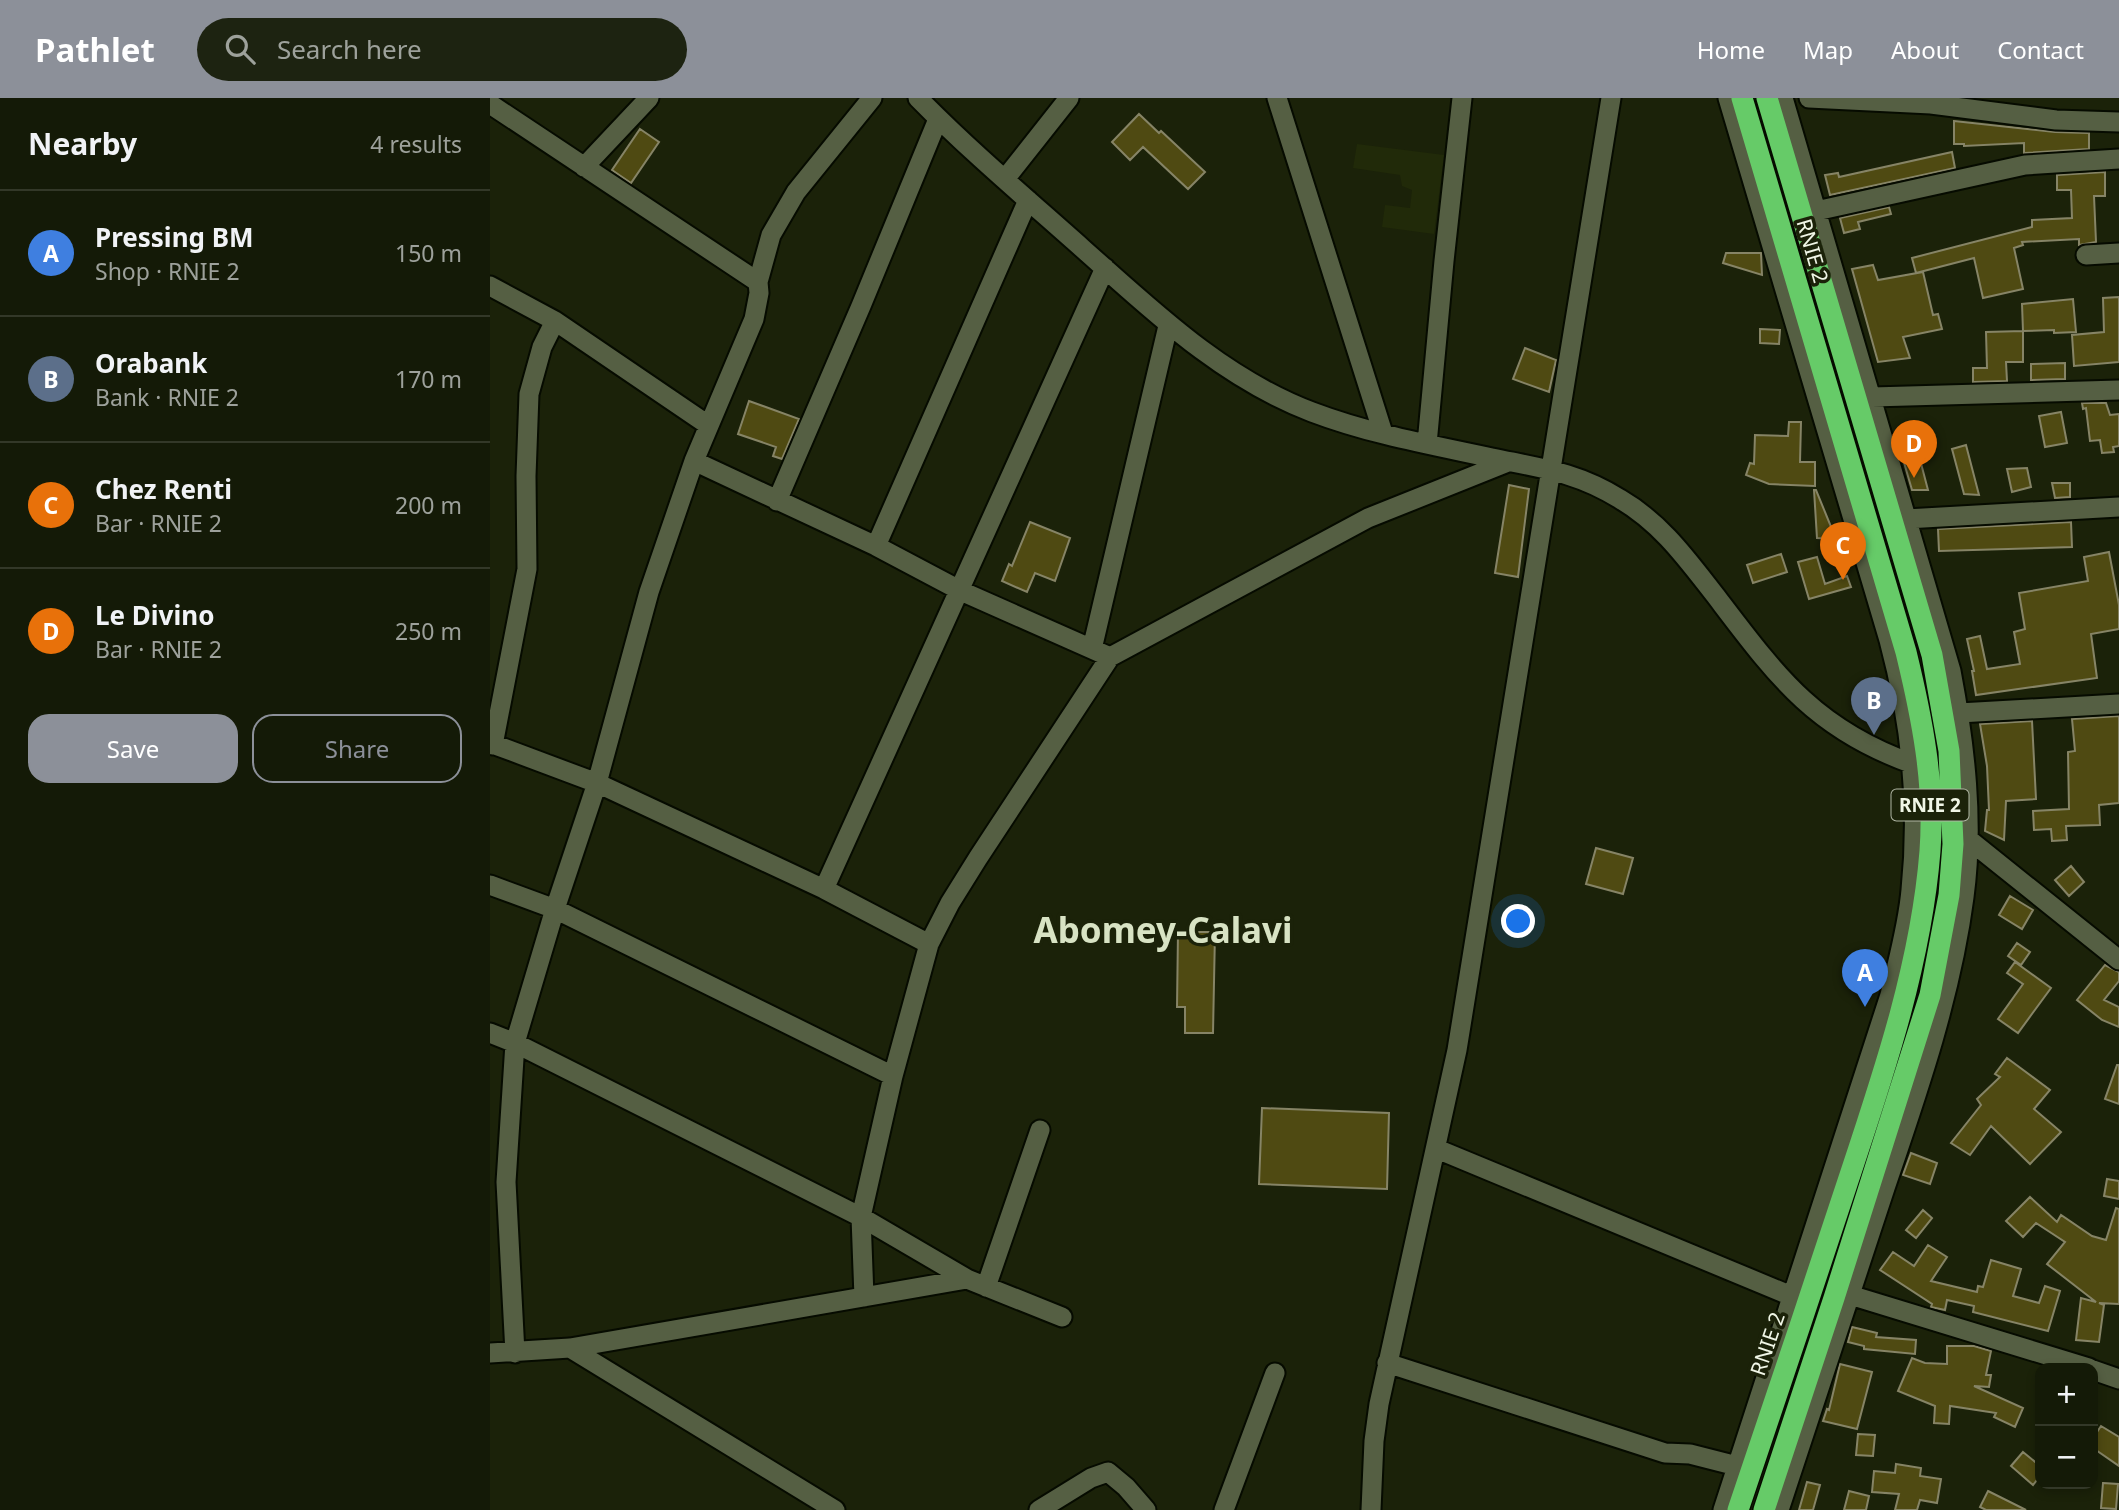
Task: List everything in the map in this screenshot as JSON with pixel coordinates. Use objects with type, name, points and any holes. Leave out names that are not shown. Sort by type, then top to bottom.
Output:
[{"type":"highway","name":"RNIE 2","points":[[1738,1510],[1874,1103],[1915,951],[1930,849],[1929,771],[1925,737],[1906,652],[1742,98]]},
{"type":"highway","name":"RNIE 2","points":[[1764,1510],[1930,995],[1949,895],[1953,844],[1949,751],[1932,654],[1767,98]]},
{"type":"street","points":[[584,167],[649,98]]},
{"type":"street","points":[[515,1353],[500,1251],[498,1179],[515,1043],[555,909],[597,783],[649,592],[694,461],[754,319],[764,257],[781,215],[796,192],[872,98]]},
{"type":"street","points":[[918,98],[1168,326],[1221,364],[1269,393],[1313,413],[1383,433],[1508,462],[1552,469],[1597,486],[1643,513],[1678,547],[1769,666],[1810,707],[1848,735],[1880,752],[1913,764]]},
{"type":"street","points":[[1005,179],[1069,98]]},
{"type":"street","points":[[1277,98],[1383,433]]},
{"type":"street","points":[[1427,444],[1462,98]]},
{"type":"street","points":[[1371,1510],[1374,1440],[1387,1363],[1457,1050],[1610,98]]},
{"type":"street","points":[[1723,1510],[1890,995],[1906,926],[1914,843],[1913,764],[1902,693],[1889,640],[1728,98]]},
{"type":"street","points":[[1779,1510],[1913,1106],[1945,995],[1964,897],[1968,839],[1966,779],[1959,713],[1942,635],[1783,98]]},
{"type":"street","points":[[1809,98],[1931,104],[2056,120],[2119,122]]},
{"type":"street","points":[[490,104],[758,282]]},
{"type":"street","points":[[777,501],[938,119]]},
{"type":"street","points":[[1816,211],[1851,201],[2025,165],[2119,159]]},
{"type":"street","points":[[876,546],[1028,200]]},
{"type":"street","points":[[2085,255],[2119,253]]},
{"type":"street","points":[[824,889],[1105,268]]},
{"type":"street","points":[[490,286],[555,321],[708,425]]},
{"type":"street","points":[[555,321],[542,347],[529,394],[527,569],[492,744],[597,783],[824,889],[929,944]]},
{"type":"street","points":[[1092,649],[1168,326]]},
{"type":"street","points":[[1872,397],[2119,390]]},
{"type":"street","points":[[694,461],[876,546],[961,591],[1111,657]]},
{"type":"street","points":[[864,1297],[861,1217],[893,1076],[929,944],[978,858],[1111,657],[1368,518],[1508,462]]},
{"type":"street","points":[[1906,519],[2119,507]]},
{"type":"street","points":[[1959,713],[2119,704]]},
{"type":"street","points":[[1968,839],[2119,960]]},
{"type":"street","points":[[490,885],[555,909],[893,1076]]},
{"type":"street","points":[[490,1033],[515,1043],[861,1217],[967,1279],[1062,1318]]},
{"type":"street","points":[[986,1287],[1040,1130]]},
{"type":"street","points":[[1437,1149],[1794,1297]]},
{"type":"street","points":[[490,1353],[570,1348],[967,1279]]},
{"type":"street","points":[[1850,1295],[2071,1363]]},
{"type":"street","points":[[570,1348],[835,1510]]},
{"type":"street","points":[[1387,1363],[1652,1449],[1672,1454],[1690,1454],[1737,1466]]},
{"type":"street","points":[[2098,1372],[2119,1379]]},
{"type":"street","points":[[1224,1510],[1275,1373]]},
{"type":"street","points":[[1039,1510],[1091,1478],[1108,1472],[1126,1487],[1146,1510]]},
{"type":"shaded area","points":[[1357,144],[1444,155],[1434,234],[1382,227],[1385,205],[1410,208],[1412,190],[1402,186],[1400,175],[1353,168]]},
{"type":"building","points":[[1139,114],[1205,172],[1188,189],[1143,147],[1130,160],[1112,142]]},
{"type":"building","points":[[1954,121],[2089,133],[2089,149],[2024,153],[2024,143],[1964,146],[1954,144]]},
{"type":"building","points":[[640,129],[659,142],[631,183],[612,170]]},
{"type":"building","points":[[1952,152],[1955,168],[1830,195],[1825,175],[1838,173],[1839,177]]},
{"type":"building","points":[[2105,172],[2105,196],[2094,196],[2096,242],[2079,245],[2079,239],[2022,242],[2023,245],[2014,248],[2023,289],[1983,298],[1974,258],[1916,273],[1912,258],[2032,227],[2032,220],[2072,218],[2071,190],[2057,190],[2057,175]]},
{"type":"building","points":[[1889,207],[1891,214],[1858,222],[1860,229],[1844,233],[1840,218]]},
{"type":"building","points":[[1726,253],[1761,253],[1762,275],[1723,263]]},
{"type":"building","points":[[1873,265],[1878,280],[1923,272],[1933,315],[1938,314],[1942,329],[1903,337],[1910,358],[1878,362],[1852,269]]},
{"type":"building","points":[[2119,297],[2119,362],[2074,366],[2072,335],[2104,332],[2103,298]]},
{"type":"building","points":[[2073,299],[2076,332],[2023,331],[2022,304]]},
{"type":"building","points":[[1760,329],[1780,330],[1779,344],[1760,343]]},
{"type":"building","points":[[2023,331],[2023,362],[2006,362],[2007,381],[1973,382],[1973,368],[1987,368],[1986,332]]},
{"type":"building","points":[[1525,348],[1556,360],[1549,392],[1513,379]]},
{"type":"building","points":[[2065,363],[2065,379],[2031,380],[2031,364]]},
{"type":"building","points":[[749,401],[799,419],[782,459],[773,456],[776,447],[738,434]]},
{"type":"building","points":[[2082,403],[2106,403],[2110,415],[2119,414],[2119,446],[2113,447],[2114,452],[2102,453],[2100,440],[2090,441],[2086,408],[2083,409]]},
{"type":"building","points":[[2061,412],[2067,443],[2045,447],[2039,416]]},
{"type":"building","points":[[1789,422],[1801,422],[1800,462],[1815,462],[1815,486],[1769,484],[1746,475],[1750,463],[1754,464],[1755,435],[1788,436]]},
{"type":"building","points":[[1966,445],[1979,495],[1964,494],[1952,449]]},
{"type":"building","points":[[1901,452],[1918,452],[1928,490],[1912,490]]},
{"type":"building","points":[[2027,468],[2031,487],[2012,492],[2007,469]]},
{"type":"building","points":[[2052,483],[2070,483],[2070,497],[2055,498]]},
{"type":"building","points":[[1509,485],[1529,489],[1518,577],[1495,573]]},
{"type":"building","points":[[1816,490],[1836,539],[1817,538]]},
{"type":"building","points":[[1030,522],[1070,538],[1055,581],[1035,573],[1027,592],[1002,581],[1009,564],[1012,566]]},
{"type":"building","points":[[2071,522],[2072,547],[1939,551],[1938,529]]},
{"type":"building","points":[[2109,552],[2119,605],[2119,629],[2091,634],[2097,678],[1976,695],[1967,639],[1980,636],[1987,669],[2020,664],[2014,632],[2025,629],[2019,593],[2088,581],[2084,557]]},
{"type":"building","points":[[1781,554],[1787,572],[1753,583],[1747,565]]},
{"type":"building","points":[[1817,557],[1825,584],[1847,576],[1851,587],[1809,599],[1798,562]]},
{"type":"building","points":[[2119,716],[2119,803],[2099,805],[2100,825],[2066,826],[2067,840],[2052,841],[2051,829],[2034,830],[2033,811],[2069,809],[2068,752],[2075,751],[2072,719]]},
{"type":"building","points":[[2032,721],[2036,799],[2006,801],[2004,840],[1985,831],[1989,810],[1987,766],[1980,724]]},
{"type":"building","points":[[1596,848],[1633,858],[1623,894],[1586,884]]},
{"type":"building","points":[[2071,866],[2084,882],[2069,896],[2055,880]]},
{"type":"building","points":[[2010,896],[2033,910],[2022,929],[1999,915]]},
{"type":"building","points":[[1178,932],[1215,932],[1213,1033],[1185,1033],[1185,1007],[1177,1007]]},
{"type":"building","points":[[2017,943],[2030,952],[2021,965],[2008,956]]},
{"type":"building","points":[[2015,962],[2051,988],[2018,1033],[1998,1019],[2023,984],[2007,973]]},
{"type":"building","points":[[2105,965],[2119,972],[2119,981],[2104,1000],[2119,1007],[2119,1027],[2102,1020],[2077,1000]]},
{"type":"building","points":[[2007,1058],[2050,1090],[2034,1109],[2061,1132],[2030,1164],[1991,1126],[1970,1155],[1951,1143],[1981,1105],[1977,1099],[2000,1077],[1995,1074]]},
{"type":"building","points":[[2119,1065],[2119,1104],[2105,1099]]},
{"type":"building","points":[[1262,1108],[1389,1113],[1387,1189],[1259,1184]]},
{"type":"building","points":[[1911,1153],[1937,1163],[1930,1184],[1903,1175]]},
{"type":"building","points":[[2107,1179],[2119,1181],[2119,1199],[2104,1196]]},
{"type":"building","points":[[2030,1197],[2057,1222],[2061,1215],[2092,1236],[2106,1240],[2116,1208],[2119,1209],[2119,1304],[2099,1303],[2104,1305],[2099,1342],[2076,1340],[2081,1298],[2096,1302],[2047,1264],[2065,1242],[2036,1223],[2023,1237],[2006,1221]]},
{"type":"building","points":[[1923,1210],[1932,1218],[1916,1238],[1906,1230]]},
{"type":"building","points":[[1928,1245],[1947,1257],[1931,1281],[1977,1292],[1978,1286],[1983,1287],[1991,1260],[2021,1269],[2013,1296],[2039,1303],[2045,1286],[2060,1291],[2048,1331],[1973,1312],[1974,1306],[1947,1300],[1945,1310],[1931,1307],[1932,1304],[1880,1270],[1893,1252],[1914,1266]]},
{"type":"building","points":[[1852,1327],[1877,1333],[1876,1337],[1916,1340],[1915,1354],[1864,1349],[1864,1346],[1848,1342]]},
{"type":"building","points":[[1947,1346],[1974,1346],[1991,1351],[1986,1375],[1991,1375],[1989,1387],[1974,1386],[2023,1408],[2015,1427],[1994,1417],[1996,1413],[1950,1406],[1949,1424],[1934,1423],[1935,1406],[1898,1391],[1912,1358],[1925,1363],[1947,1364]]},
{"type":"building","points":[[1840,1364],[1872,1372],[1857,1429],[1823,1421],[1827,1409],[1829,1410]]},
{"type":"building","points":[[2101,1426],[2119,1437],[2119,1466],[2098,1451],[2098,1430]]},
{"type":"building","points":[[1858,1434],[1875,1435],[1873,1456],[1856,1455]]},
{"type":"building","points":[[2023,1452],[2035,1462],[2035,1482],[2033,1485],[2011,1466]]},
{"type":"building","points":[[1896,1464],[1921,1468],[1920,1476],[1941,1479],[1937,1503],[1920,1500],[1917,1510],[1895,1510],[1899,1494],[1872,1492],[1874,1471],[1895,1473]]},
{"type":"building","points":[[1807,1482],[1820,1485],[1813,1510],[1799,1510]]},
{"type":"building","points":[[2103,1483],[2118,1484],[2116,1509],[2101,1508]]},
{"type":"building","points":[[1849,1491],[1869,1496],[1866,1510],[1844,1510]]},
{"type":"building","points":[[1988,1491],[2026,1510],[1986,1510],[1980,1507]]},
{"type":"place","name":"Le Divino","points":[[1914,478]]},
{"type":"place","name":"Chez Renti","points":[[1843,580]]},
{"type":"place","name":"Orabank","points":[[1874,735]]},
{"type":"place","name":"Pressing BM","points":[[1865,1007]]},
{"type":"district","name":"Abomey-Calavi","points":[[1163,931]]}]
